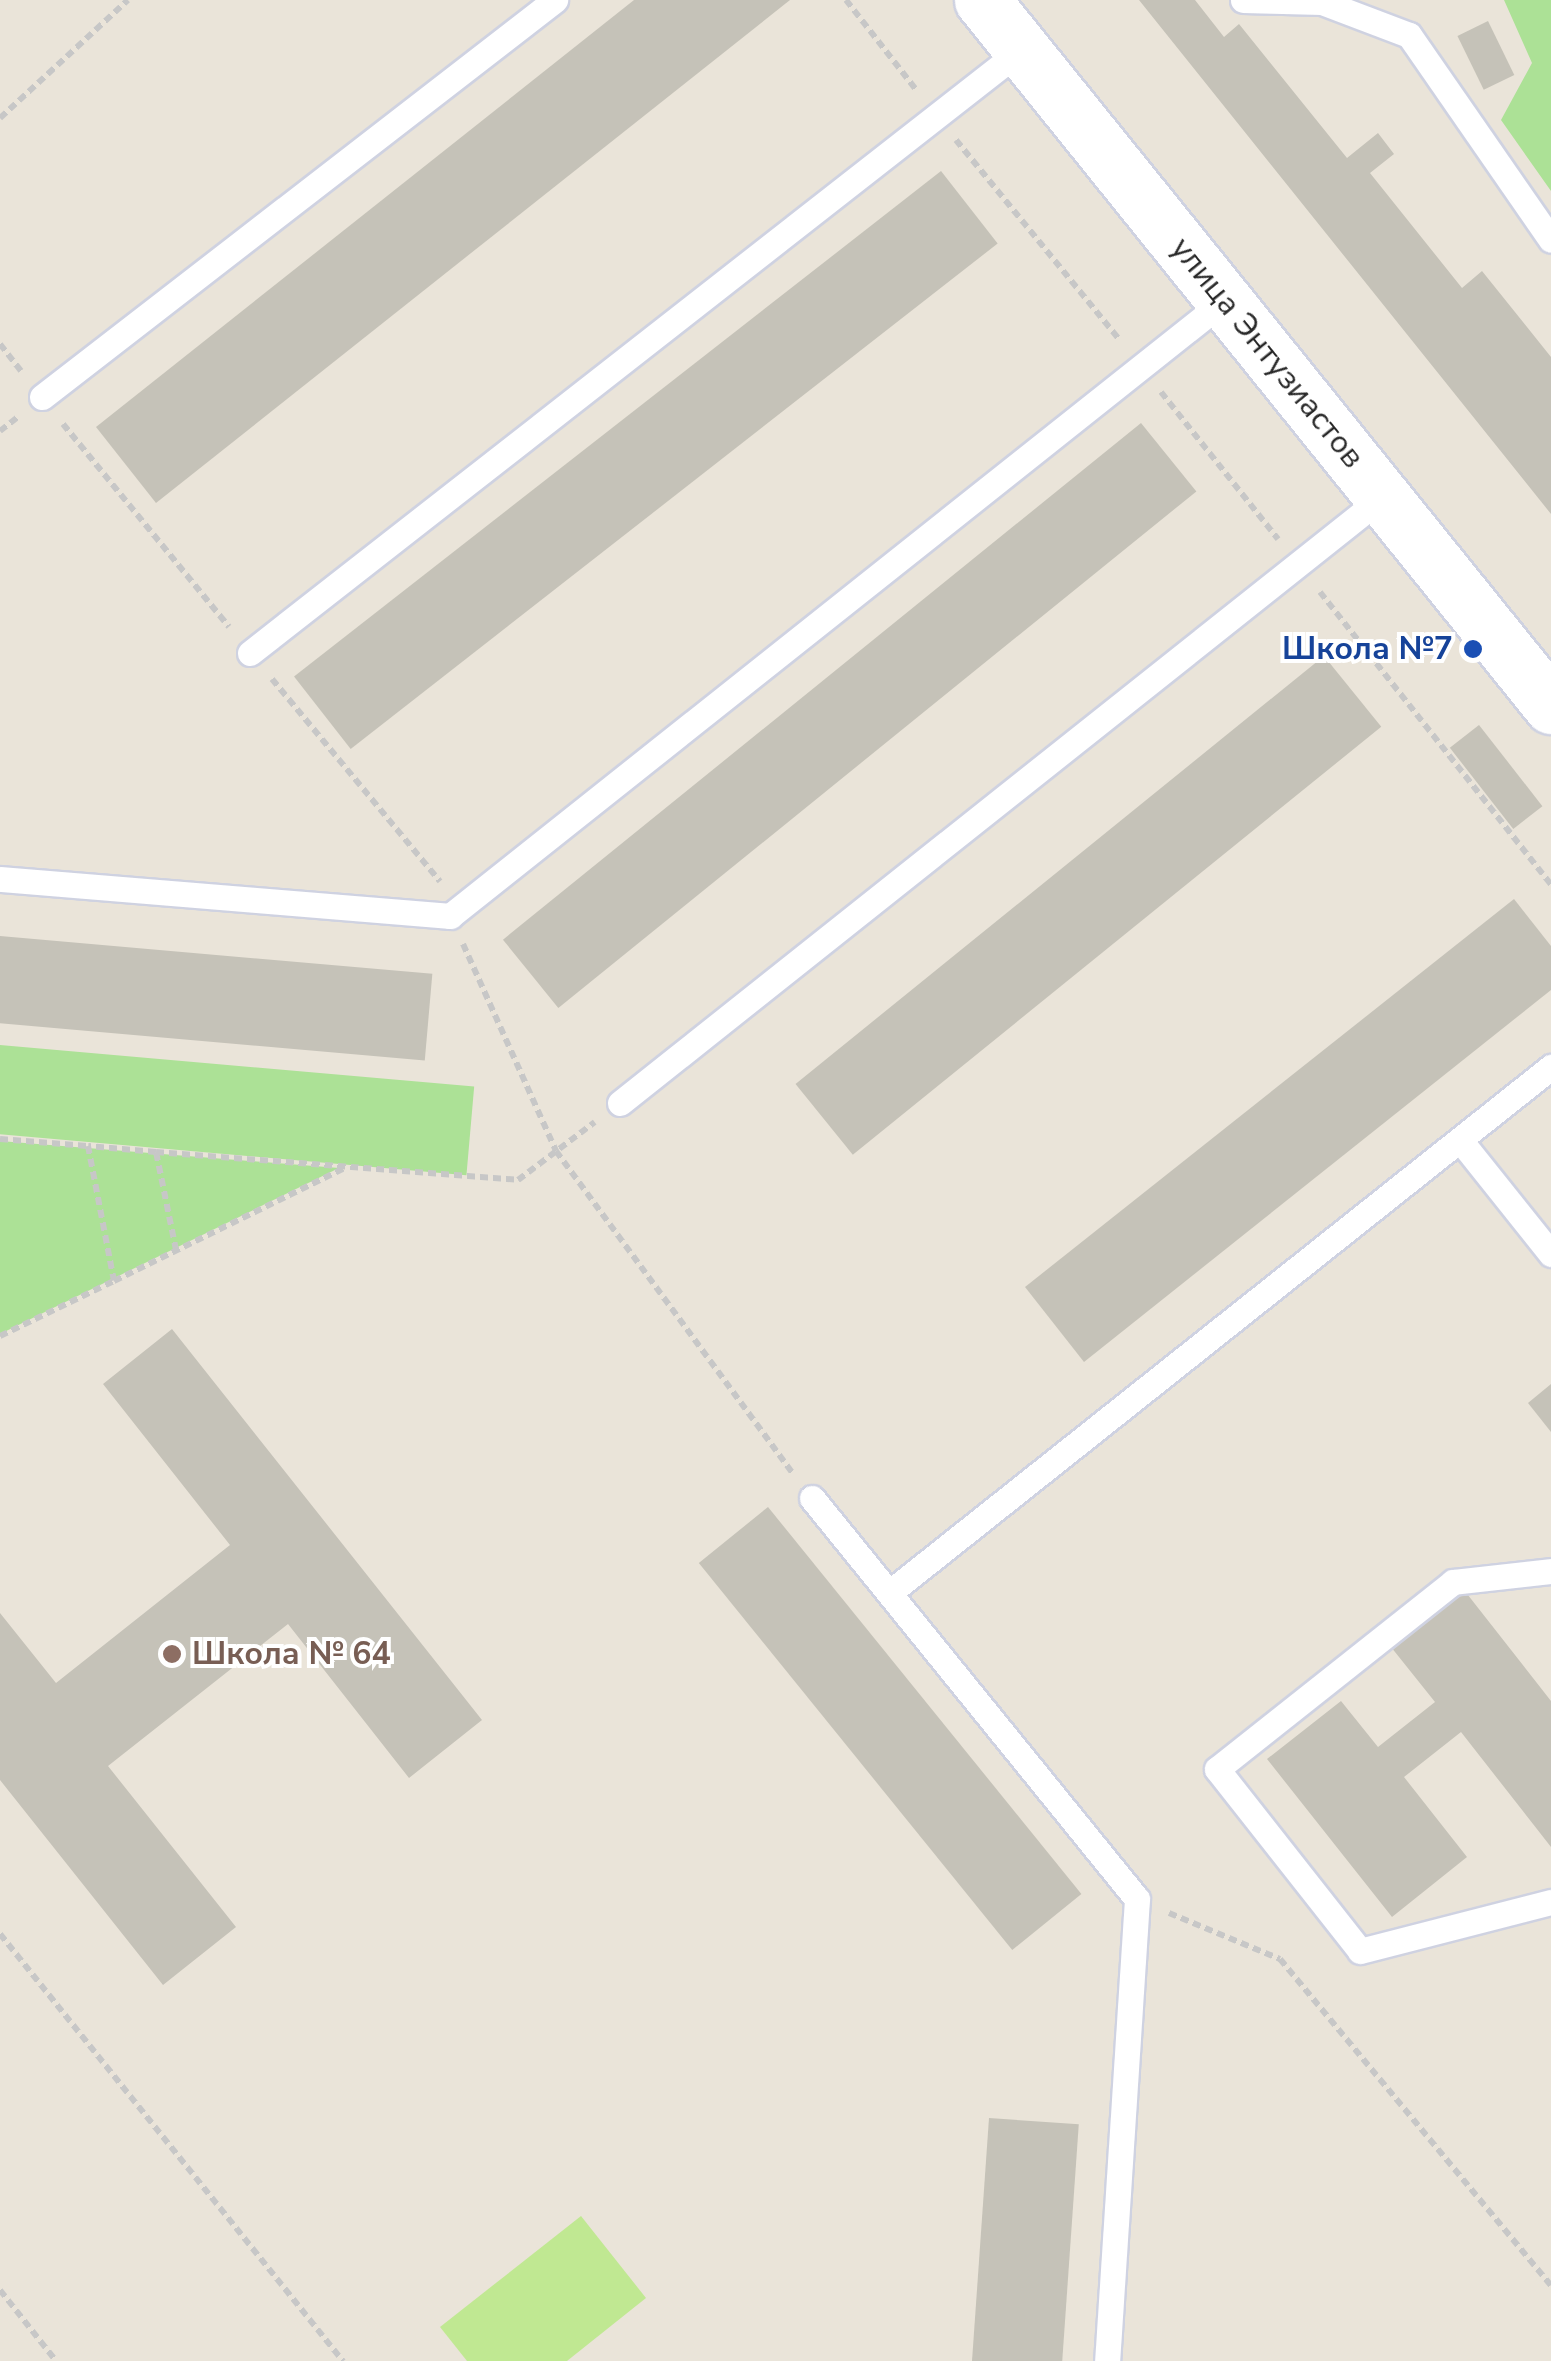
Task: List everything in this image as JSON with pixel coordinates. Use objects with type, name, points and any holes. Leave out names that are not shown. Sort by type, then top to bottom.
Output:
[{"type":"main road","name":"улица Энтузиастов","points":[[982,0],[1551,706]]},
{"type":"lane","points":[[42,397],[555,0]]},
{"type":"lane","points":[[1243,0],[1322,2],[1409,35],[1551,240]]},
{"type":"lane","points":[[250,652],[1021,50]]},
{"type":"lane","points":[[0,879],[450,916],[1224,301]]},
{"type":"lane","points":[[620,1103],[1384,496]]},
{"type":"lane","points":[[889,1594],[1551,1068]]},
{"type":"lane","points":[[1460,1140],[1551,1254]]},
{"type":"lane","points":[[812,1498],[1138,1900],[1107,2361]]},
{"type":"lane","points":[[1551,1571],[1453,1582],[1217,1768],[1360,1950],[1551,1902]]},
{"type":"path","points":[[0,118],[128,0]]},
{"type":"path","points":[[846,0],[1551,886]]},
{"type":"path","points":[[450,916],[556,1151],[812,1498]]},
{"type":"path","points":[[0,1139],[518,1180],[620,1103]]},
{"type":"path","points":[[88,1146],[114,1280]]},
{"type":"path","points":[[156,1152],[176,1250]]},
{"type":"path","points":[[0,1336],[347,1167]]},
{"type":"path","points":[[1138,1900],[1280,1960],[1551,2286]]},
{"type":"path","points":[[0,1934],[342,2361]]},
{"type":"path","points":[[0,2290],[56,2361]]},
{"type":"green space","points":[[1504,0],[1551,0],[1551,191],[1501,120],[1532,63]]},
{"type":"green space","points":[[0,1045],[474,1086],[466,1175],[0,1134]]},
{"type":"green space","points":[[0,1141],[339,1168],[0,1334]]},
{"type":"green space","points":[[581,2216],[646,2298],[567,2361],[467,2361],[440,2327]]},
{"type":"building","points":[[634,0],[790,0],[156,503],[96,427]]},
{"type":"building","points":[[1139,0],[1195,0],[1224,37],[1239,24],[1347,158],[1378,133],[1394,154],[1370,173],[1462,288],[1482,271],[1551,357],[1551,514]]},
{"type":"building","points":[[1488,21],[1514,75],[1484,90],[1457,36]]},
{"type":"building","points":[[941,171],[998,243],[351,749],[294,676]]},
{"type":"building","points":[[1141,423],[1196,491],[558,1008],[503,940]]},
{"type":"building","points":[[1324,656],[1381,727],[853,1155],[796,1084]]},
{"type":"building","points":[[1479,725],[1542,806],[1513,829],[1450,748]]},
{"type":"building","points":[[1514,899],[1551,946],[1551,990],[1084,1362],[1025,1287]]},
{"type":"building","points":[[0,936],[432,974],[425,1060],[0,1023]]},
{"type":"building","name":"Школа № 64","points":[[172,1329],[482,1720],[409,1778],[288,1624],[108,1766],[236,1927],[163,1985],[0,1780],[0,1613],[56,1683],[230,1545],[103,1384]]},
{"type":"building","points":[[1551,1384],[1551,1432],[1528,1403]]},
{"type":"building","points":[[768,1507],[1081,1894],[1012,1950],[699,1563]]},
{"type":"building","points":[[1464,1590],[1551,1701],[1551,1847],[1461,1732],[1404,1777],[1467,1857],[1392,1917],[1267,1759],[1341,1701],[1378,1747],[1435,1702],[1391,1647]]},
{"type":"building","points":[[989,2118],[1079,2124],[1062,2361],[972,2361]]},
{"type":"place","name":"Школа №7","points":[[1473,649]]},
{"type":"place","name":"Школа № 64","points":[[172,1654]]}]
